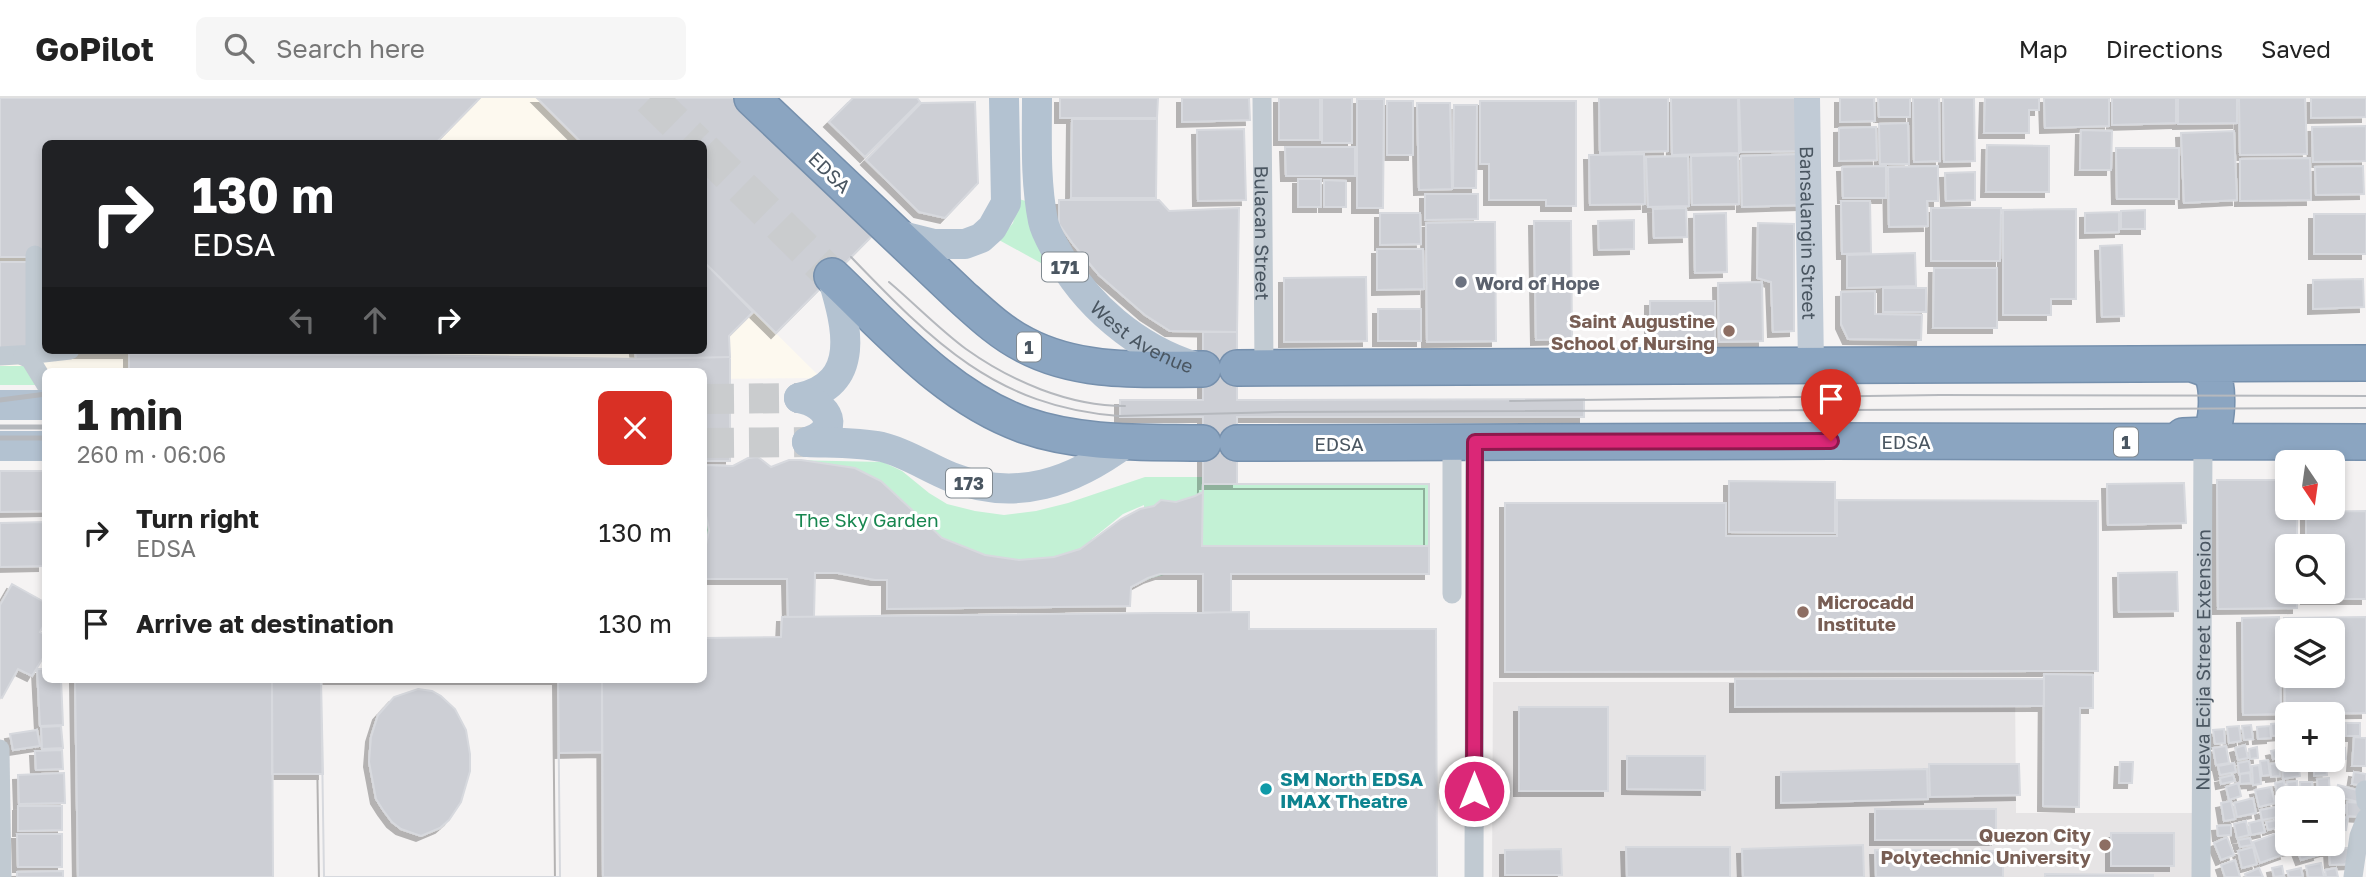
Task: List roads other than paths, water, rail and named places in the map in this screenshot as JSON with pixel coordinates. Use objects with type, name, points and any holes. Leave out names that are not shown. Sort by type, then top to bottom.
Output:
[{"type":"highway","name":"EDSA","points":[[752,98],[988,320],[1023,344],[1064,361],[1104,368],[1203,369]]},
{"type":"highway","points":[[832,276],[922,362],[971,400],[1004,417],[1044,431],[1101,441],[1203,443]]},
{"type":"highway","points":[[1468,441],[1490,434],[2206,436],[2215,426],[2215,382],[2208,370],[2192,363]]},
{"type":"highway","points":[[1250,368],[2366,363]]},
{"type":"highway","points":[[2237,441],[2227,434],[2222,426],[2222,391],[2231,379],[2366,378]]},
{"type":"highway","name":"EDSA","points":[[1237,443],[2366,442]]},
{"type":"main road","points":[[894,233],[934,244],[965,244],[981,238],[992,228],[1006,203],[1004,98]]},
{"type":"main road","name":"West Avenue","points":[[1037,98],[1038,180],[1044,223],[1068,272],[1102,310],[1133,336],[1161,353],[1203,369]]},
{"type":"main road","name":"173","points":[[832,276],[845,325],[846,352],[830,382],[817,393],[799,398],[818,405],[828,418],[824,433],[807,442],[881,447],[899,452],[953,478],[983,486],[1006,488],[1061,481],[1090,468],[1128,442]]},
{"type":"main road","points":[[0,405],[42,404]]},
{"type":"main road","points":[[0,446],[42,446]]},
{"type":"street","name":"Bulacan Street","points":[[1250,368],[1262,98]]},
{"type":"street","name":"Bansalangin Street","points":[[1807,98],[1811,366]]},
{"type":"street","points":[[35,255],[29,355],[42,378]]},
{"type":"street","points":[[0,356],[42,353]]},
{"type":"street","points":[[1451,594],[1468,441]]},
{"type":"street","points":[[1468,441],[1474,877]]},
{"type":"street","name":"Nueva Ecija Street Extension","points":[[2202,877],[2203,442]]},
{"type":"street","points":[[0,749],[2,877]]},
{"type":"street","points":[[2365,790],[2366,802]]},
{"type":"street","points":[[2353,877],[2358,836],[2366,818]]},
{"type":"tunnel","points":[[650,98],[693,140]]},
{"type":"tunnel","points":[[707,153],[832,276]]},
{"type":"tunnel","points":[[707,399],[799,398]]},
{"type":"tunnel","points":[[707,443],[807,442]]},
{"type":"tram line","points":[[851,257],[910,316],[969,365],[1002,384],[1037,399],[1075,410],[1119,416],[1280,412],[2366,408]]},
{"type":"tram line","points":[[889,282],[966,349],[1021,381],[1082,402],[1125,406]]},
{"type":"tram line","points":[[1510,401],[1940,395],[2366,396]]},
{"type":"railway","points":[[0,400],[42,395]]},
{"type":"railway","points":[[0,427],[42,427]]},
{"type":"railway","points":[[0,438],[42,438]]},
{"type":"place","name":"Word of Hope","points":[[1461,282]]},
{"type":"place","name":"Saint Augustine School of Nursing","points":[[1729,331]]},
{"type":"place","name":"Microcadd Institute","points":[[1803,612]]},
{"type":"place","name":"SM North EDSA IMAX Theatre","points":[[1266,789]]},
{"type":"place","name":"Quezon City Polytechnic University","points":[[2105,845]]},
{"type":"park label","name":"The Sky Garden","points":[[867,519]]}]
